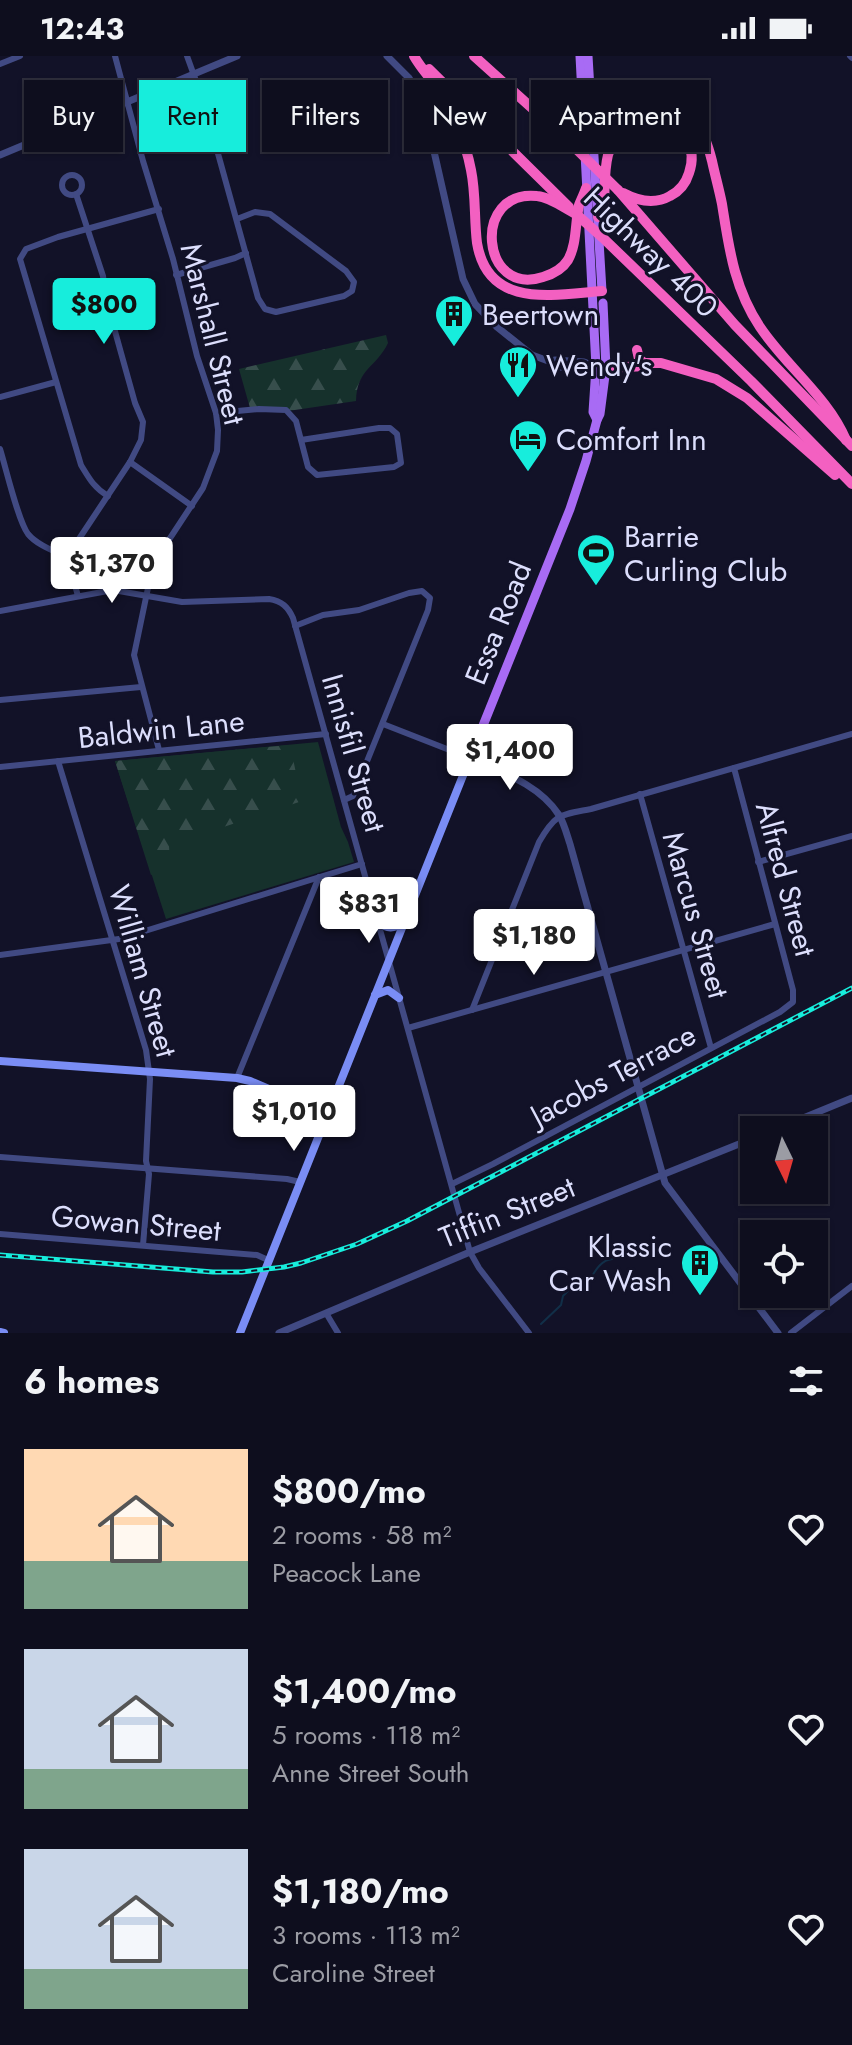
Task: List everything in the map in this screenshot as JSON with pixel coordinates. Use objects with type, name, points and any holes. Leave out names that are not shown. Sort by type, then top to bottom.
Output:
[{"type":"highway","name":"Highway 400","points":[[415,56],[751,381],[852,487]]},
{"type":"highway","points":[[415,56],[458,128],[471,169],[477,243],[484,266],[494,279],[517,293],[534,296],[597,291]]},
{"type":"highway","name":"Highway 400","points":[[474,56],[618,190],[735,325],[849,443]]},
{"type":"highway","points":[[598,217],[604,204],[607,157],[624,128],[637,122],[658,120],[682,133],[692,161],[680,189],[663,200],[652,202],[618,190]]},
{"type":"highway","points":[[709,149],[733,271],[748,307],[760,327],[838,422],[849,443]]},
{"type":"highway","points":[[576,214],[540,196],[524,196],[514,200],[496,217],[491,231],[495,257],[502,268],[525,280],[535,280],[557,271],[569,259],[586,188]]},
{"type":"highway","points":[[637,350],[642,362],[661,363],[668,367]]},
{"type":"highway","points":[[601,368],[668,367],[716,379],[747,398],[852,487]]},
{"type":"main road","name":"Essa Road","points":[[580,56],[584,80]]},
{"type":"main road","name":"Essa Road","points":[[586,80],[588,56]]},
{"type":"main road","name":"Essa Road","points":[[586,152],[586,188],[597,291],[601,368]]},
{"type":"main road","name":"Essa Road","points":[[240,1333],[570,509],[586,461],[600,414],[603,303],[597,291],[598,217],[592,152]]},
{"type":"main road","points":[[378,921],[383,926],[396,928],[405,921]]},
{"type":"main road","points":[[375,996],[388,990],[399,998]]},
{"type":"main road","points":[[0,1061],[237,1078],[327,1114]]},
{"type":"main road","points":[[244,1320],[247,1333]]},
{"type":"street","points":[[0,64],[20,56]]},
{"type":"street","name":"Marshall Street","points":[[115,56],[197,356],[216,413],[218,430],[217,451],[203,488],[155,559],[134,655],[159,750]]},
{"type":"street","points":[[187,56],[258,298],[265,309],[276,312],[344,296],[352,291],[354,282],[346,271],[270,214],[255,212],[237,219]]},
{"type":"street","points":[[0,155],[237,56]]},
{"type":"street","points":[[387,56],[416,87],[421,101],[468,292],[486,318],[532,355],[551,362],[584,362],[601,368]]},
{"type":"street","points":[[67,557],[130,462],[141,440],[143,422],[106,299],[103,276],[76,194]]},
{"type":"street","points":[[108,496],[92,484],[81,465],[20,259],[26,249],[58,237],[159,209]]},
{"type":"street","points":[[176,275],[246,253]]},
{"type":"street","points":[[0,397],[56,382]]},
{"type":"street","points":[[216,413],[286,410],[296,421],[308,467],[317,475],[394,467],[401,463],[397,434],[390,428],[301,440]]},
{"type":"street","points":[[0,449],[27,533],[37,542],[67,557],[78,596]]},
{"type":"street","points":[[130,462],[192,506]]},
{"type":"street","name":"Innisfil Street","points":[[0,611],[113,590],[188,603],[275,600],[287,608],[326,734],[470,1252],[529,1333]]},
{"type":"street","points":[[295,626],[323,615],[359,610],[409,593],[422,591],[430,598],[428,610],[353,796],[344,800]]},
{"type":"street","points":[[0,700],[141,687]]},
{"type":"street","points":[[383,724],[519,779],[559,815],[570,844],[662,1175],[674,1197],[778,1333]]},
{"type":"street","name":"Baldwin Lane","points":[[0,767],[326,734]]},
{"type":"street","points":[[472,1010],[539,842],[559,815],[591,809],[852,734]]},
{"type":"street","name":"William Street","points":[[58,761],[144,1041],[149,1071],[146,1168],[149,1174],[143,1245]]},
{"type":"street","name":"Alfred Street","points":[[734,768],[793,990],[793,1002]]},
{"type":"street","name":"Marcus Street","points":[[640,794],[711,1048]]},
{"type":"street","points":[[758,862],[852,836]]},
{"type":"street","points":[[0,955],[113,940],[362,864]]},
{"type":"street","points":[[237,1078],[319,877]]},
{"type":"street","points":[[408,1028],[775,924]]},
{"type":"street","name":"Jacobs Terrace","points":[[452,1184],[780,1012],[793,1002]]},
{"type":"street","points":[[808,1116],[852,1098]]},
{"type":"street","name":"Tiffin Street","points":[[279,1333],[740,1144]]},
{"type":"street","points":[[0,1157],[300,1182]]},
{"type":"street","name":"Gowan Street","points":[[0,1234],[257,1255],[268,1260]]},
{"type":"street","points":[[791,1333],[852,1286]]},
{"type":"street","points":[[326,1313],[338,1333]]},
{"type":"green space","points":[[386,335],[388,343],[363,375],[356,401],[288,411],[250,408],[239,369]]},
{"type":"green space","points":[[318,742],[354,862],[166,919],[115,761]]},
{"type":"green space","points":[[290,745],[302,801],[169,845],[170,868],[151,875],[115,761]]},
{"type":"waterway","points":[[541,1324],[561,1305],[563,1296],[578,1281],[591,1278],[602,1263],[612,1259]]},
{"type":"railway","points":[[0,1255],[213,1272],[242,1272],[301,1263],[357,1244],[407,1221],[852,988]]},
{"type":"place","name":"Beertown","points":[[454,348]]},
{"type":"place","name":"Wendy's","points":[[518,399]]},
{"type":"place","name":"Comfort Inn","points":[[528,473]]},
{"type":"place","name":"Barrie Curling Club","points":[[596,587]]},
{"type":"place","name":"Klassic Car Wash","points":[[700,1297]]}]
